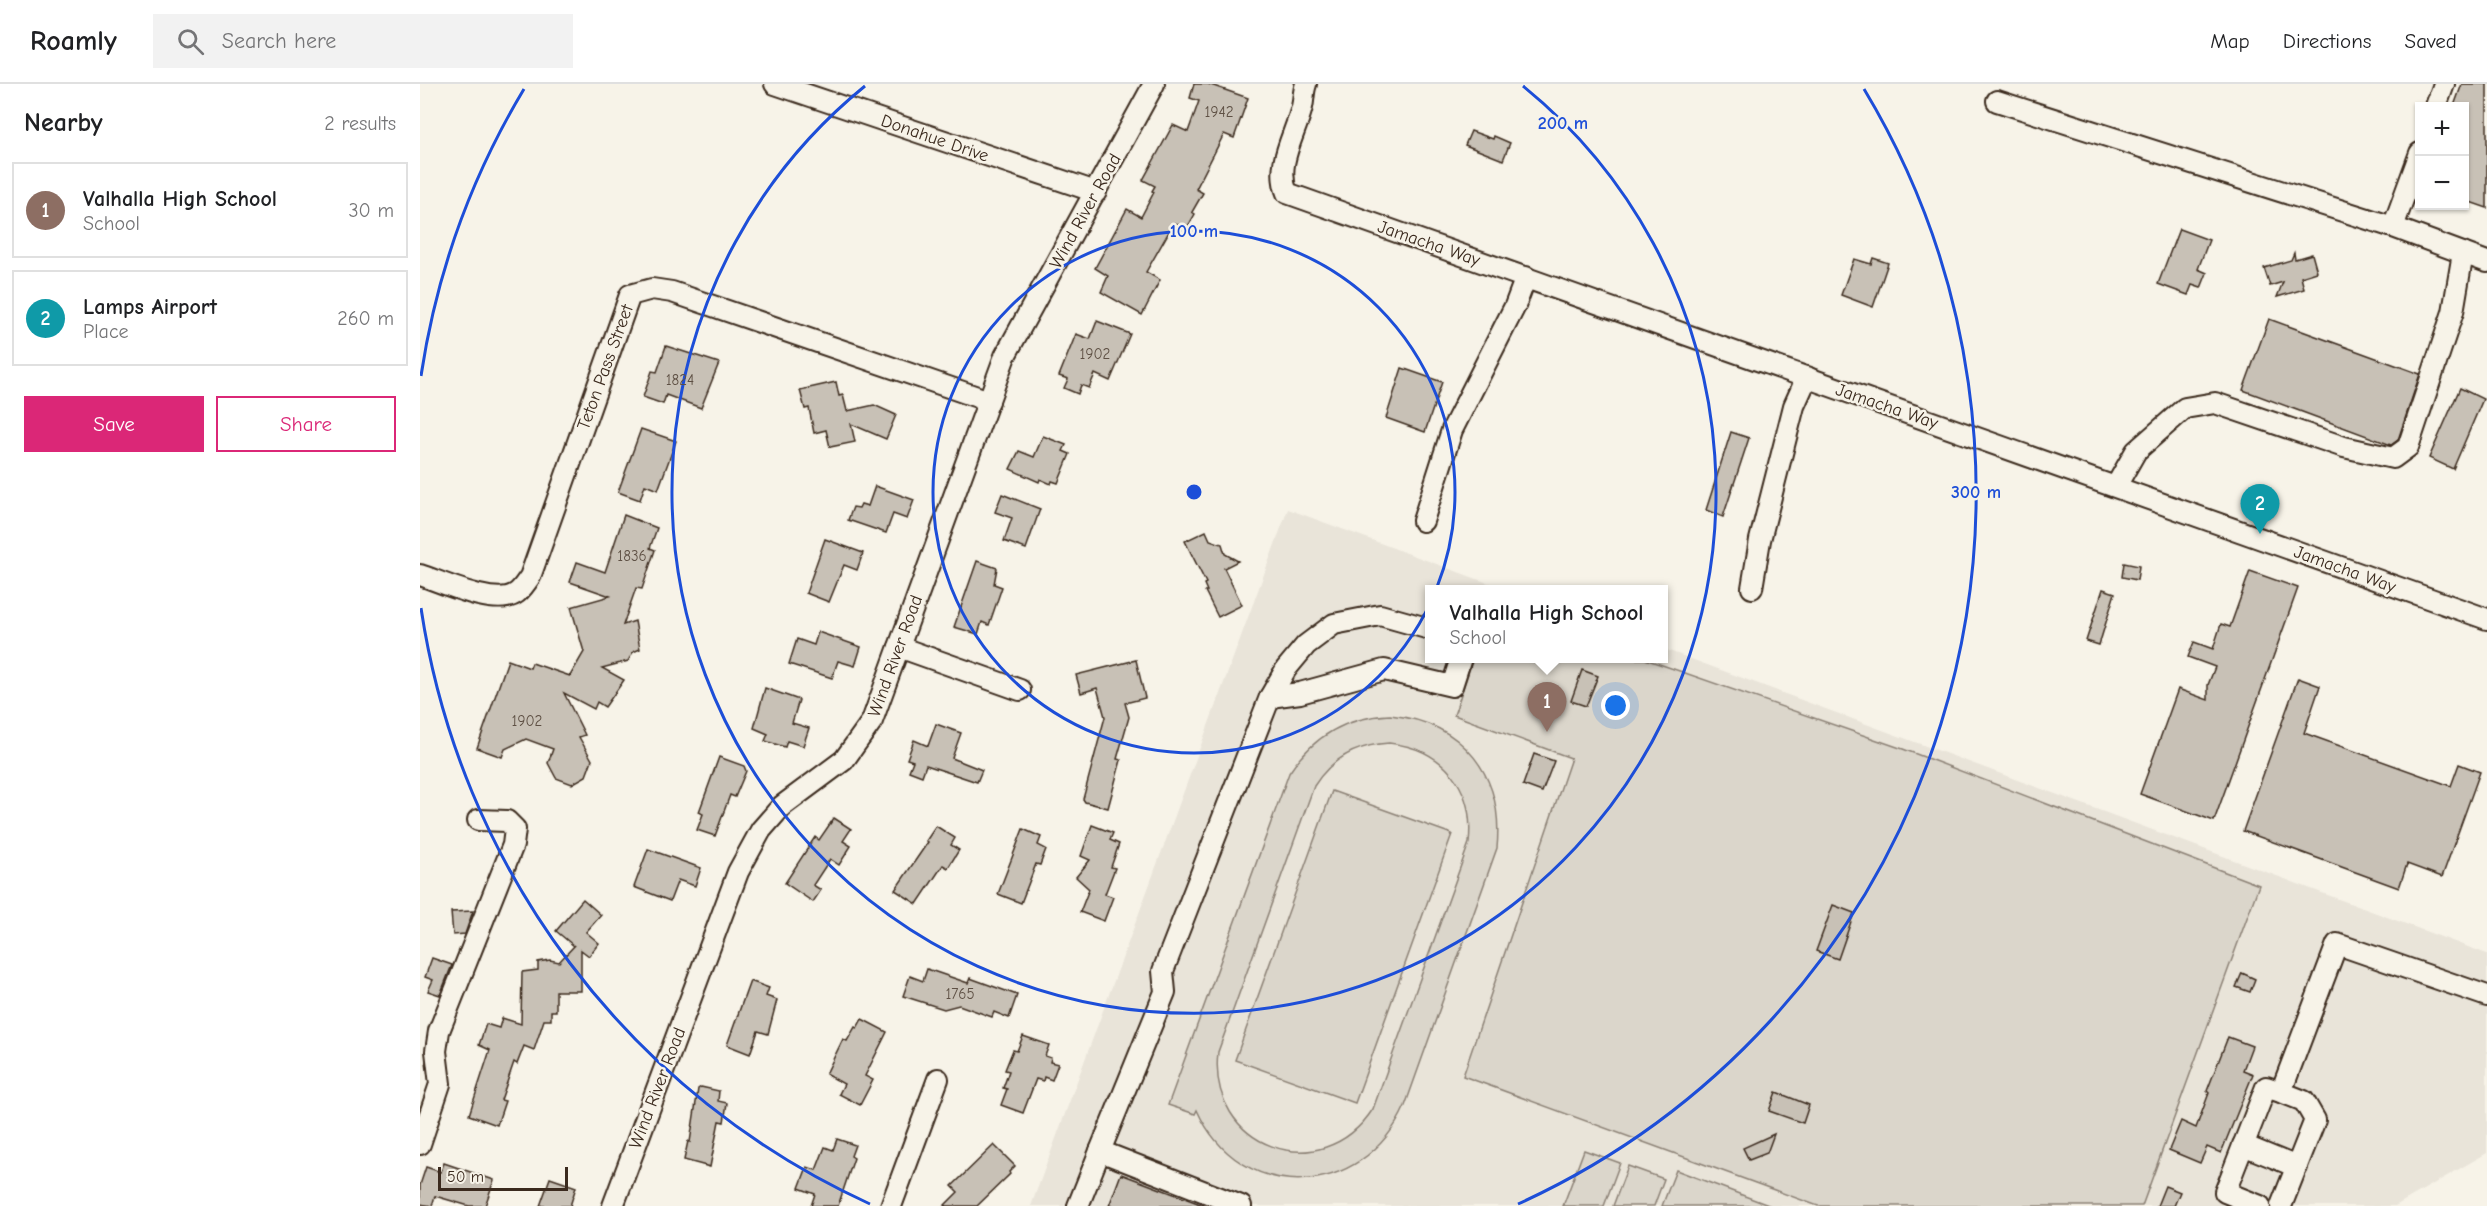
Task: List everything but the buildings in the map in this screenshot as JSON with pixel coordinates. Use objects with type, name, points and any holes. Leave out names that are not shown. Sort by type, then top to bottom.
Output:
[{"type":"street","name":"Donahue Drive","points":[[775,84],[1096,192]]},
{"type":"street","name":"Wind River Road","points":[[613,1206],[738,872],[761,830],[782,806],[844,760],[872,721],[1005,356],[1154,84]]},
{"type":"street","points":[[2437,102],[2444,84]]},
{"type":"street","name":"Jamacha Way","points":[[1303,85],[1302,105],[1285,159],[1282,180],[1287,193],[2480,617]]},
{"type":"street","points":[[1997,101],[2393,227],[2487,262]]},
{"type":"street","points":[[2393,227],[2419,156]]},
{"type":"street","points":[[2116,486],[2136,452],[2185,408],[2215,403],[2344,447],[2393,458],[2408,447],[2453,312],[2463,253]]},
{"type":"street","points":[[1423,521],[1452,430],[1515,306],[1526,277]]},
{"type":"street","name":"Teton Pass Street","points":[[420,575],[485,597],[504,598],[516,594],[530,577],[630,295],[652,289],[672,292],[989,401]]},
{"type":"street","points":[[1752,588],[1760,540],[1794,406],[1807,377]]},
{"type":"street","points":[[1078,1206],[1165,992],[1163,971],[1270,697],[1286,669],[1306,645],[1334,624],[1380,615],[1425,628]]},
{"type":"street","points":[[899,647],[1020,690]]},
{"type":"street","points":[[1270,697],[1300,693],[1384,670],[1452,686],[1459,663]]},
{"type":"street","points":[[420,1144],[440,1084],[436,1052],[439,1031],[513,845],[515,829],[507,820],[478,820]]},
{"type":"street","points":[[2281,1092],[2337,944],[2487,996]]},
{"type":"street","points":[[891,1206],[938,1079]]},
{"type":"street","points":[[2260,1206],[2225,1192],[2266,1087],[2304,1101],[2315,1120],[2281,1206]]},
{"type":"street","points":[[2243,1145],[2297,1167]]},
{"type":"street","points":[[1100,1151],[1241,1206]]},
{"type":"shaded area","points":[[1288,509],[1493,585],[1425,585],[1425,663],[1668,663],[1668,650],[2487,954],[2487,1153],[2395,1206],[1031,1206]]},
{"type":"shaded area","points":[[1472,663],[1656,663],[1903,749],[2259,885],[2142,1206],[1818,1206],[1463,1076],[1571,758],[1454,715]]},
{"type":"shaded area","points":[[1390,715],[1416,720],[1439,729],[1458,741],[1474,757],[1486,776],[1494,798],[1497,848],[1405,1106],[1386,1137],[1361,1160],[1332,1174],[1301,1180],[1271,1176],[1242,1163],[1217,1141],[1197,1110],[1195,1114],[1168,1105],[1289,773],[1309,749],[1332,731],[1345,724]],"holes":[[[1389,743],[1426,753],[1440,763],[1461,789],[1470,823],[1469,843],[1373,1109],[1351,1133],[1325,1147],[1298,1151],[1272,1146],[1248,1133],[1230,1112],[1219,1085],[1218,1052],[1314,786],[1328,768],[1355,750]]]},
{"type":"shaded area","points":[[1332,791],[1452,834],[1355,1103],[1235,1060]]},
{"type":"shaded area","points":[[1584,1150],[1620,1163],[1604,1206],[1563,1206]]},
{"type":"shaded area","points":[[1628,1166],[1664,1179],[1654,1206],[1613,1206]]},
{"type":"shaded area","points":[[1676,1170],[1771,1206],[1662,1206]]},
{"type":"place","name":"Lamps Airport","points":[[2260,534]]},
{"type":"place","name":"Valhalla High School","points":[[1547,732]]}]
